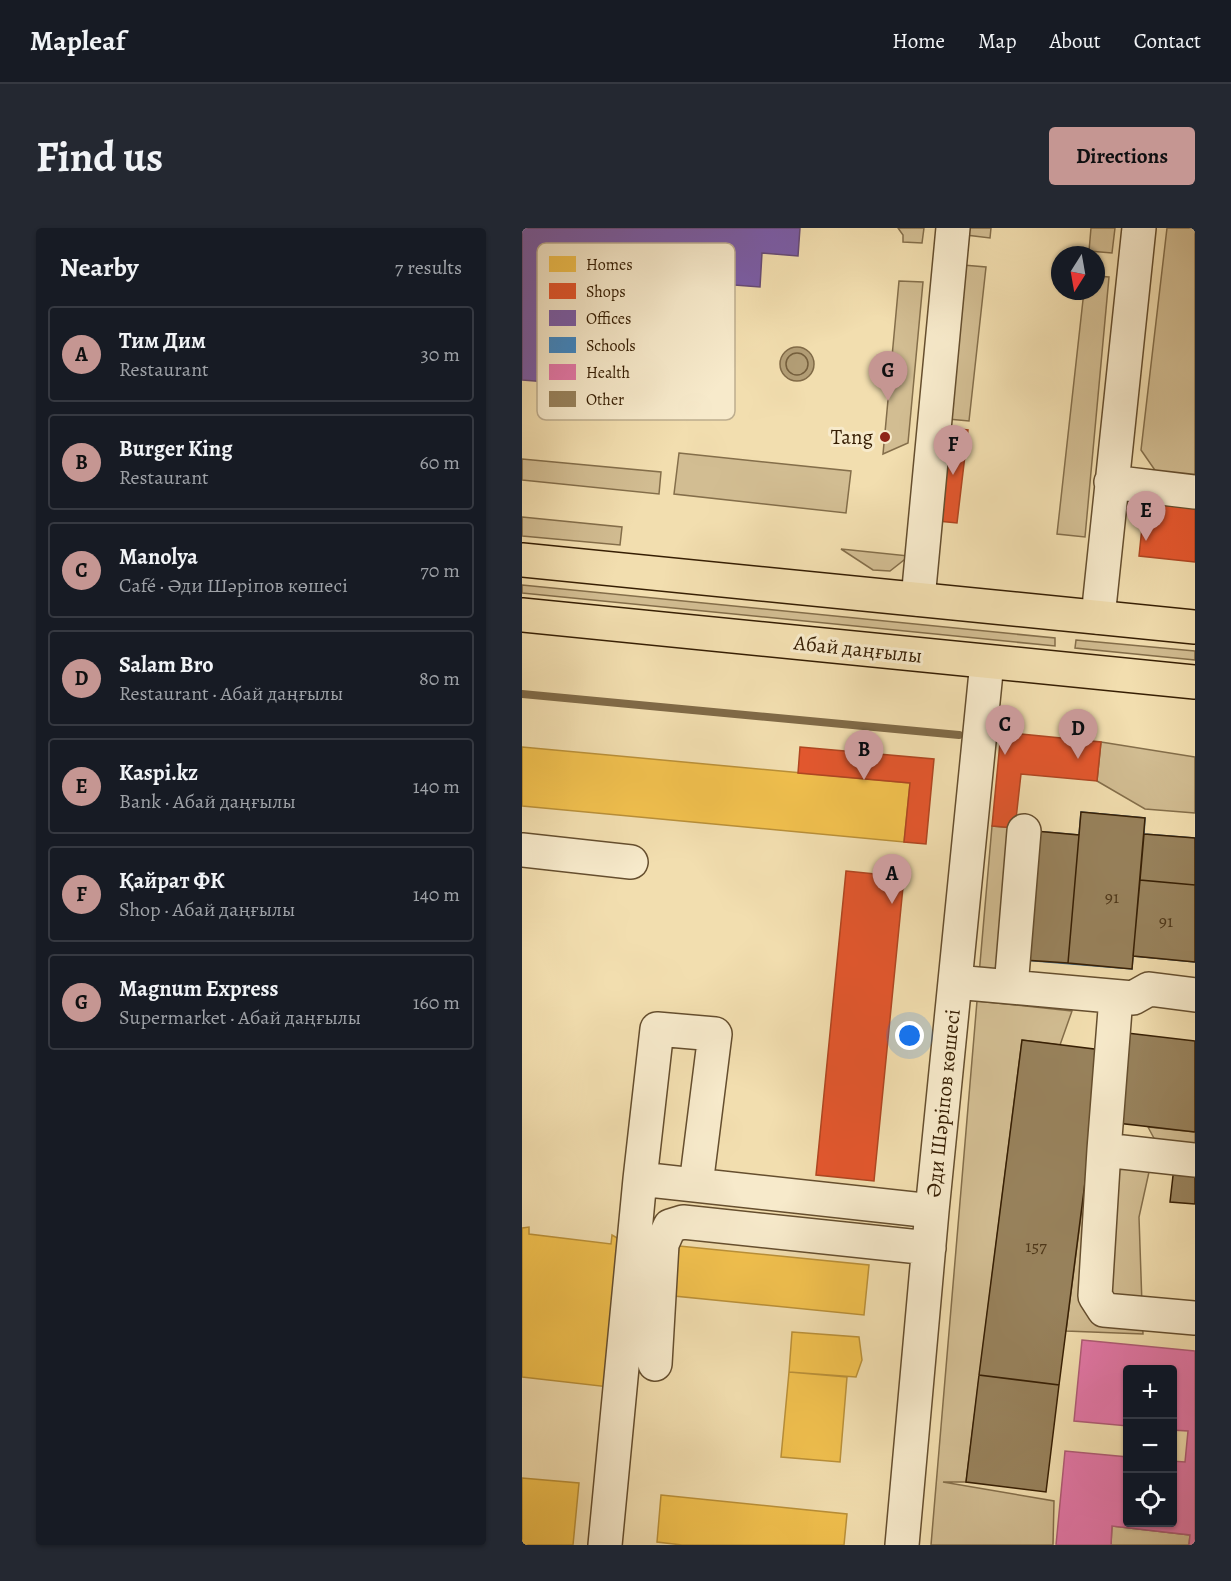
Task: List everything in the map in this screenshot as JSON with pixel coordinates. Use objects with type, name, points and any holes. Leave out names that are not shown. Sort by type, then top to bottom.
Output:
[{"type":"main road","points":[[522,560],[1195,627]]},
{"type":"main road","name":"Абай даңғылы","points":[[522,615],[1195,682]]},
{"type":"street","points":[[918,599],[953,228]]},
{"type":"street","points":[[1098,617],[1138,228]]},
{"type":"street","points":[[1111,482],[1195,492]]},
{"type":"street","name":"Әди Шәріпов көшесі","points":[[902,1545],[932,1211],[987,662]]},
{"type":"street","points":[[1011,987],[1024,831]]},
{"type":"street","points":[[522,850],[631,862]]},
{"type":"street","points":[[955,982],[1133,998],[1149,989],[1195,995]]},
{"type":"street","points":[[1116,997],[1095,1296],[1104,1310],[1195,1318]]},
{"type":"street","points":[[605,1545],[640,1179],[657,1029],[715,1034],[696,1185]]},
{"type":"street","points":[[1104,1150],[1195,1160]]},
{"type":"street","points":[[640,1179],[932,1211]]},
{"type":"street","points":[[655,1364],[662,1244],[670,1226],[683,1222],[929,1248]]},
{"type":"shaded area","points":[[898,228],[924,228],[922,243],[903,242],[903,235]]},
{"type":"shaded area","points":[[966,228],[991,228],[990,238],[966,235]]},
{"type":"shaded area","points":[[1091,228],[1115,228],[1112,253],[1105,252],[1105,246],[1089,246]]},
{"type":"shaded area","points":[[1167,228],[1195,228],[1195,480],[1159,476],[1141,450]]},
{"type":"shaded area","points":[[963,265],[986,267],[969,421],[948,419]]},
{"type":"shaded area","points":[[1105,277],[1109,277],[1085,537],[1057,534],[1083,300],[1105,300]]},
{"type":"shaded area","points":[[899,281],[923,282],[908,443],[883,454]]},
{"type":"shaded area","points":[[679,453],[851,471],[846,513],[674,494]]},
{"type":"shaded area","points":[[522,459],[661,472],[659,494],[522,480]]},
{"type":"shaded area","points":[[522,517],[622,527],[620,545],[522,536]]},
{"type":"shaded area","points":[[841,549],[909,556],[890,571],[873,570]]},
{"type":"shaded area","points":[[522,585],[1055,638],[1055,646],[522,593]]},
{"type":"shaded area","points":[[1076,640],[1195,651],[1195,660],[1075,648]]},
{"type":"shaded area","points":[[1101,742],[1195,757],[1195,813],[1145,809],[1097,781]]},
{"type":"shaded area","points":[[992,826],[1015,828],[1005,975],[979,975]]},
{"type":"shaded area","points":[[977,1001],[1072,1011],[1060,1045],[1022,1040],[966,1482],[943,1482],[1054,1501],[1053,1545],[931,1545]]},
{"type":"shaded area","points":[[1148,1127],[1195,1132],[1195,1156],[1157,1144]]},
{"type":"shaded area","points":[[1088,1161],[1149,1172],[1139,1217],[1143,1334],[1066,1331]]},
{"type":"shaded area","points":[[1112,1526],[1190,1535],[1189,1545],[1111,1545]]},
{"type":"water","points":[[797,347],[809,352],[814,364],[809,376],[797,381],[785,376],[780,364],[785,352]]},
{"type":"building: Homes","points":[[522,747],[910,783],[904,842],[522,806]]},
{"type":"building: Homes","points":[[529,1227],[529,1234],[611,1244],[612,1235],[619,1239],[609,1387],[522,1377],[522,1228]]},
{"type":"building: Homes","points":[[679,1246],[869,1265],[864,1315],[674,1296]]},
{"type":"building: Homes","points":[[792,1332],[859,1337],[862,1360],[856,1377],[789,1372]]},
{"type":"building: Homes","points":[[789,1372],[847,1377],[840,1462],[781,1457]]},
{"type":"building: Homes","points":[[522,1478],[579,1483],[573,1545],[522,1545]]},
{"type":"building: Homes","points":[[661,1495],[847,1514],[844,1545],[682,1545],[657,1542]]},
{"type":"building: Shops","points":[[948,428],[968,430],[957,523],[938,521]]},
{"type":"building: Shops","points":[[1145,499],[1195,505],[1195,562],[1139,556]]},
{"type":"building: Shops","points":[[1001,732],[1101,742],[1097,781],[1021,774],[1015,828],[992,826]]},
{"type":"building: Shops","points":[[800,747],[934,759],[926,844],[904,842],[910,783],[798,773]]},
{"type":"building: Shops","points":[[846,871],[904,877],[874,1181],[816,1175]]},
{"type":"building: Offices","points":[[522,228],[800,228],[798,256],[762,253],[760,287],[735,285],[735,243],[537,243],[537,381],[522,380]]},
{"type":"building: Schools","points":[[1081,812],[1145,818],[1144,834],[1195,838],[1195,962],[1133,956],[1132,969],[1024,960],[1035,831],[1079,835]]},
{"type":"building: Health","points":[[1082,1340],[1195,1351],[1195,1545],[1189,1545],[1190,1535],[1112,1526],[1111,1545],[1056,1545],[1065,1451],[1123,1457],[1123,1527],[1177,1527],[1177,1461],[1185,1462],[1188,1431],[1177,1430],[1177,1365],[1123,1365],[1123,1426],[1074,1421]]},
{"type":"building: Other","points":[[1081,812],[1145,818],[1132,969],[1068,963]]},
{"type":"building: Other","points":[[1035,831],[1079,835],[1068,963],[1024,960]]},
{"type":"building: Other","points":[[1144,834],[1195,838],[1195,885],[1140,880]]},
{"type":"building: Other","points":[[1140,880],[1195,885],[1195,962],[1133,956]]},
{"type":"building: Other","points":[[1127,1033],[1195,1041],[1195,1132],[1117,1123]]},
{"type":"building: Other","points":[[1022,1040],[1102,1050],[1059,1385],[979,1375]]},
{"type":"building: Other","points":[[1174,1167],[1195,1169],[1195,1204],[1170,1202]]},
{"type":"building: Other","points":[[979,1375],[1059,1385],[1046,1492],[966,1482]]},
{"type":"waterway","points":[[522,694],[959,735]]},
{"type":"place","name":"Magnum Express","points":[[888,401]]},
{"type":"place","name":"Tang","points":[[885,437]]},
{"type":"place","name":"Қайрат ФК","points":[[953,475]]},
{"type":"place","name":"Kaspi.kz","points":[[1146,541]]},
{"type":"place","name":"Manolya","points":[[1005,755]]},
{"type":"place","name":"Salam Bro","points":[[1078,759]]},
{"type":"place","name":"Burger King","points":[[864,780]]},
{"type":"place","name":"Тим Дим","points":[[892,904]]}]
